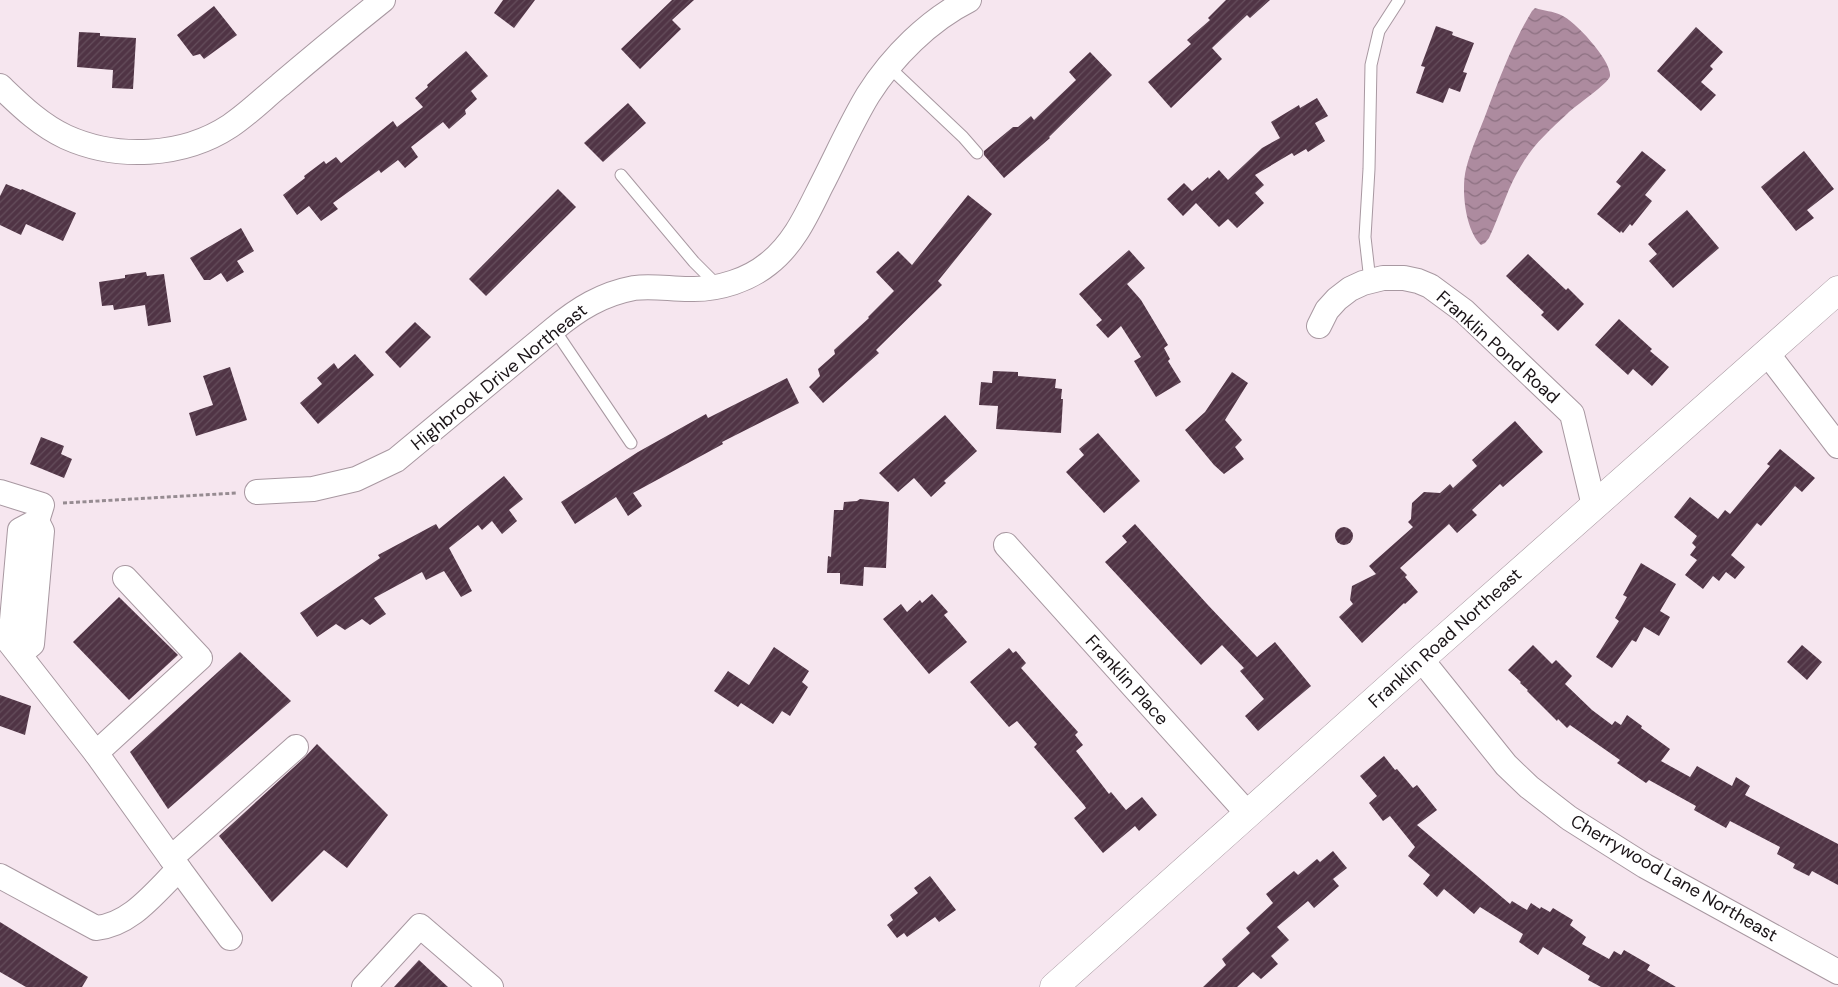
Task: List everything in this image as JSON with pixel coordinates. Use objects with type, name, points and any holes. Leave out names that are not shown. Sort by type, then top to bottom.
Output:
[{"type":"street","points":[[0,86],[37,120],[66,137],[93,147],[128,152],[164,151],[198,142],[230,126],[383,0]]},
{"type":"street","name":"Highbrook Drive Northeast","points":[[257,492],[313,489],[356,479],[396,460],[574,313],[614,292],[659,286],[694,289],[719,287],[745,278],[768,264],[785,248],[800,228],[868,96],[889,67],[925,31],[969,0]]},
{"type":"street","name":"Franklin Pond Road","points":[[1319,326],[1327,310],[1337,299],[1350,289],[1370,281],[1383,278],[1404,278],[1430,286],[1464,311],[1572,414],[1594,506]]},
{"type":"street","name":"Franklin Road Northeast","points":[[1054,987],[1838,290]]},
{"type":"street","points":[[1767,353],[1838,446]]},
{"type":"street","points":[[0,492],[39,513],[42,531],[32,644],[10,652],[96,753],[230,938]]},
{"type":"street","name":"Franklin Place","points":[[1006,546],[1248,814]]},
{"type":"street","points":[[96,753],[200,658],[125,578]]},
{"type":"street","name":"Cherrywood Lane Northeast","points":[[1420,660],[1506,765],[1529,787],[1569,818],[1645,866],[1838,972]]},
{"type":"street","points":[[0,876],[96,928],[121,922],[128,917],[175,864],[296,746]]},
{"type":"street","points":[[364,987],[420,926],[491,987]]},
{"type":"lane","points":[[1370,281],[1365,237],[1369,169],[1371,65],[1379,31],[1399,0]]},
{"type":"lane","points":[[889,67],[963,136],[977,154]]},
{"type":"lane","points":[[621,175],[694,262],[719,287]]},
{"type":"lane","points":[[554,329],[631,443]]},
{"type":"path","points":[[39,513],[257,492]]},
{"type":"water","points":[[1535,8],[1558,14],[1575,25],[1599,52],[1609,69],[1610,76],[1604,84],[1550,130],[1528,154],[1513,180],[1489,238],[1481,245],[1471,230],[1468,220],[1464,198],[1466,169],[1507,60],[1525,23]]},
{"type":"building","points":[[503,0],[535,0],[514,28],[494,13]]},
{"type":"building","points":[[672,0],[694,0],[672,20],[681,29],[640,69],[621,49]]},
{"type":"building","points":[[1226,0],[1270,0],[1250,18],[1247,15],[1212,48],[1222,59],[1171,108],[1148,82],[1191,44],[1187,40],[1210,20],[1208,18]]},
{"type":"building","points":[[214,6],[237,35],[204,59],[200,54],[193,56],[177,35]]},
{"type":"building","points":[[1436,26],[1453,32],[1452,35],[1474,43],[1463,72],[1467,73],[1460,92],[1449,88],[1443,103],[1416,93],[1425,67],[1421,66]]},
{"type":"building","points":[[1696,27],[1723,52],[1710,66],[1713,69],[1701,82],[1716,95],[1701,111],[1657,71]]},
{"type":"building","points":[[79,32],[100,33],[100,36],[136,38],[133,89],[112,88],[113,70],[77,67]]},
{"type":"building","points":[[466,51],[488,76],[471,91],[477,99],[465,110],[466,114],[449,129],[443,122],[411,147],[418,157],[405,168],[398,160],[381,173],[379,170],[333,203],[338,209],[321,221],[309,206],[297,215],[283,195],[324,161],[326,164],[336,157],[341,163],[393,121],[397,127],[423,107],[415,98]]},
{"type":"building","points":[[1090,52],[1112,75],[1050,138],[1004,178],[984,155],[984,151],[1013,127],[1018,127],[1031,116],[1034,120],[1076,80],[1069,72]]},
{"type":"building","points":[[1317,98],[1328,116],[1315,123],[1325,141],[1308,152],[1306,149],[1294,156],[1292,153],[1255,175],[1264,185],[1255,193],[1264,203],[1237,228],[1228,219],[1219,227],[1196,203],[1183,216],[1167,199],[1184,183],[1192,191],[1219,170],[1228,180],[1262,148],[1280,138],[1271,122],[1299,105],[1300,108]]},
{"type":"building","points":[[628,103],[646,123],[603,162],[584,143]]},
{"type":"building","points":[[1642,151],[1666,170],[1645,195],[1652,201],[1632,226],[1630,224],[1623,233],[1621,231],[1620,233],[1597,214],[1621,186],[1616,182]]},
{"type":"building","points":[[1804,151],[1834,189],[1807,210],[1814,218],[1796,231],[1761,187]]},
{"type":"building","points":[[6,184],[22,189],[76,213],[63,241],[26,224],[21,235],[0,225],[0,196]]},
{"type":"building","points":[[558,189],[576,207],[486,296],[469,279]]},
{"type":"building","points":[[968,195],[992,214],[938,281],[942,285],[876,350],[879,353],[823,403],[809,387],[820,376],[818,369],[835,354],[834,350],[869,318],[894,291],[876,272],[898,251],[912,265]]},
{"type":"building","points":[[1687,210],[1719,248],[1673,288],[1649,261],[1657,254],[1648,244]]},
{"type":"building","points":[[241,228],[254,251],[237,261],[244,272],[227,282],[221,273],[210,280],[204,280],[190,258]]},
{"type":"building","points":[[1129,250],[1145,268],[1127,284],[1141,300],[1168,345],[1164,348],[1170,359],[1168,361],[1181,382],[1156,397],[1134,361],[1141,357],[1121,326],[1108,338],[1096,325],[1102,320],[1079,294]]},
{"type":"building","points":[[1528,254],[1566,290],[1568,288],[1584,304],[1558,331],[1541,315],[1544,312],[1506,276]]},
{"type":"building","points":[[146,272],[147,276],[164,274],[171,322],[148,326],[145,305],[114,310],[113,305],[102,306],[99,282]]},
{"type":"building","points":[[1619,319],[1652,349],[1650,351],[1669,367],[1652,386],[1633,369],[1628,375],[1595,345]]},
{"type":"building","points":[[415,322],[431,337],[400,368],[385,352]]},
{"type":"building","points":[[355,354],[374,375],[318,424],[300,403],[322,384],[317,378],[334,363],[338,369]]},
{"type":"building","points":[[230,367],[247,420],[196,436],[189,413],[213,405],[203,376]]},
{"type":"building","points":[[993,371],[1018,372],[1018,376],[1056,379],[1055,388],[1062,389],[1061,399],[1063,399],[1061,433],[996,429],[998,406],[979,405],[981,382],[992,383]]},
{"type":"building","points":[[1232,372],[1248,383],[1225,420],[1242,440],[1235,447],[1244,459],[1224,474],[1214,465],[1185,430],[1205,412]]},
{"type":"building","points":[[787,378],[799,403],[722,442],[723,444],[633,493],[642,506],[628,516],[616,497],[575,524],[561,502],[638,452],[706,414],[708,418]]},
{"type":"building","points":[[945,415],[977,451],[944,481],[946,483],[931,497],[914,478],[898,492],[879,473]]},
{"type":"building","points":[[1515,421],[1543,452],[1503,487],[1500,484],[1472,510],[1477,515],[1457,533],[1449,524],[1400,568],[1418,592],[1362,643],[1339,617],[1353,604],[1350,600],[1352,586],[1376,574],[1369,566],[1413,527],[1408,522],[1411,519],[1412,503],[1424,492],[1440,493],[1450,484],[1453,488],[1477,466],[1472,460]]},
{"type":"building","points":[[1098,433],[1140,481],[1104,513],[1066,472],[1084,455],[1079,449]]},
{"type":"building","points":[[41,437],[64,446],[61,454],[72,459],[64,478],[30,464]]},
{"type":"building","points":[[1780,449],[1815,478],[1802,492],[1795,486],[1761,526],[1757,523],[1731,555],[1745,567],[1735,579],[1726,572],[1719,581],[1713,576],[1703,589],[1685,575],[1697,560],[1690,555],[1696,547],[1692,543],[1697,536],[1674,517],[1690,497],[1718,519],[1725,510],[1730,514],[1770,466],[1767,464]]},
{"type":"building","points":[[504,476],[523,499],[509,510],[517,521],[502,534],[492,521],[482,530],[478,525],[449,548],[472,591],[461,597],[444,571],[426,580],[422,572],[374,598],[386,614],[370,625],[362,619],[345,630],[336,624],[317,637],[300,613],[380,558],[378,555],[436,524],[439,529]]},
{"type":"building","points":[[860,499],[889,502],[886,568],[864,567],[863,586],[840,584],[840,573],[827,573],[828,556],[831,557],[834,510],[843,510],[844,502]]},
{"type":"building","points":[[1135,524],[1257,657],[1275,642],[1311,686],[1258,731],[1245,716],[1264,699],[1240,671],[1244,668],[1222,645],[1201,665],[1105,562],[1127,542],[1122,536]]},
{"type":"building","points":[[1340,527],[1348,527],[1353,532],[1351,543],[1340,545],[1335,540],[1335,532]]},
{"type":"building","points":[[1641,563],[1676,584],[1660,611],[1670,617],[1659,636],[1644,627],[1636,642],[1632,640],[1612,668],[1596,657],[1619,621],[1615,618],[1627,597],[1623,595]]},
{"type":"building","points":[[932,594],[948,612],[944,615],[967,642],[929,674],[883,619],[901,604],[907,612],[920,600],[922,603]]},
{"type":"building","points":[[119,597],[178,655],[129,700],[73,642]]},
{"type":"building","points":[[1533,645],[1552,664],[1556,660],[1572,676],[1565,684],[1592,710],[1612,725],[1615,721],[1621,725],[1627,715],[1642,726],[1641,728],[1670,749],[1661,761],[1690,777],[1697,766],[1732,786],[1736,777],[1750,786],[1745,795],[1838,844],[1838,885],[1812,871],[1809,876],[1793,868],[1795,864],[1777,854],[1780,847],[1730,821],[1726,828],[1694,810],[1696,806],[1649,780],[1646,783],[1617,763],[1620,760],[1570,725],[1567,728],[1558,719],[1557,721],[1508,670]]},
{"type":"building","points":[[1802,645],[1822,662],[1807,680],[1787,662]]},
{"type":"building","points":[[774,647],[809,671],[802,682],[808,687],[790,716],[782,711],[773,724],[741,703],[738,707],[714,691],[728,671],[749,685]]},
{"type":"building","points":[[1009,648],[1013,653],[1016,651],[1026,663],[1021,668],[1078,732],[1075,735],[1083,745],[1076,751],[1109,794],[1111,792],[1126,810],[1142,797],[1157,815],[1139,831],[1135,826],[1103,853],[1074,818],[1086,808],[1034,747],[1037,744],[1017,721],[1009,727],[970,682]]},
{"type":"building","points":[[240,652],[291,701],[168,809],[130,752]]},
{"type":"building","points":[[0,695],[31,706],[25,735],[0,726]]},
{"type":"building","points":[[317,744],[388,815],[347,868],[324,850],[272,902],[219,836]]},
{"type":"building","points":[[1384,756],[1413,788],[1417,785],[1437,810],[1417,825],[1510,904],[1512,901],[1527,910],[1531,903],[1540,909],[1541,907],[1550,912],[1553,908],[1573,920],[1570,925],[1586,937],[1582,944],[1609,959],[1614,951],[1621,955],[1624,950],[1650,965],[1647,970],[1676,987],[1601,987],[1588,980],[1590,976],[1543,947],[1538,955],[1519,942],[1523,934],[1480,907],[1474,914],[1444,889],[1437,897],[1423,884],[1430,875],[1408,856],[1415,847],[1390,816],[1383,821],[1369,803],[1377,796],[1360,776]]},
{"type":"building","points":[[1333,851],[1347,868],[1333,879],[1339,886],[1314,908],[1308,901],[1277,927],[1289,940],[1271,956],[1278,964],[1261,979],[1253,972],[1237,987],[1203,987],[1226,965],[1222,959],[1250,933],[1246,928],[1273,903],[1266,894],[1294,871],[1298,875],[1317,859],[1320,862]]},
{"type":"building","points":[[930,876],[956,910],[939,922],[935,917],[907,937],[904,933],[897,938],[887,925],[893,920],[890,915],[918,893],[914,888]]},
{"type":"building","points":[[0,922],[88,977],[82,987],[26,987],[0,972]]},
{"type":"building","points":[[419,960],[448,987],[394,987]]}]
